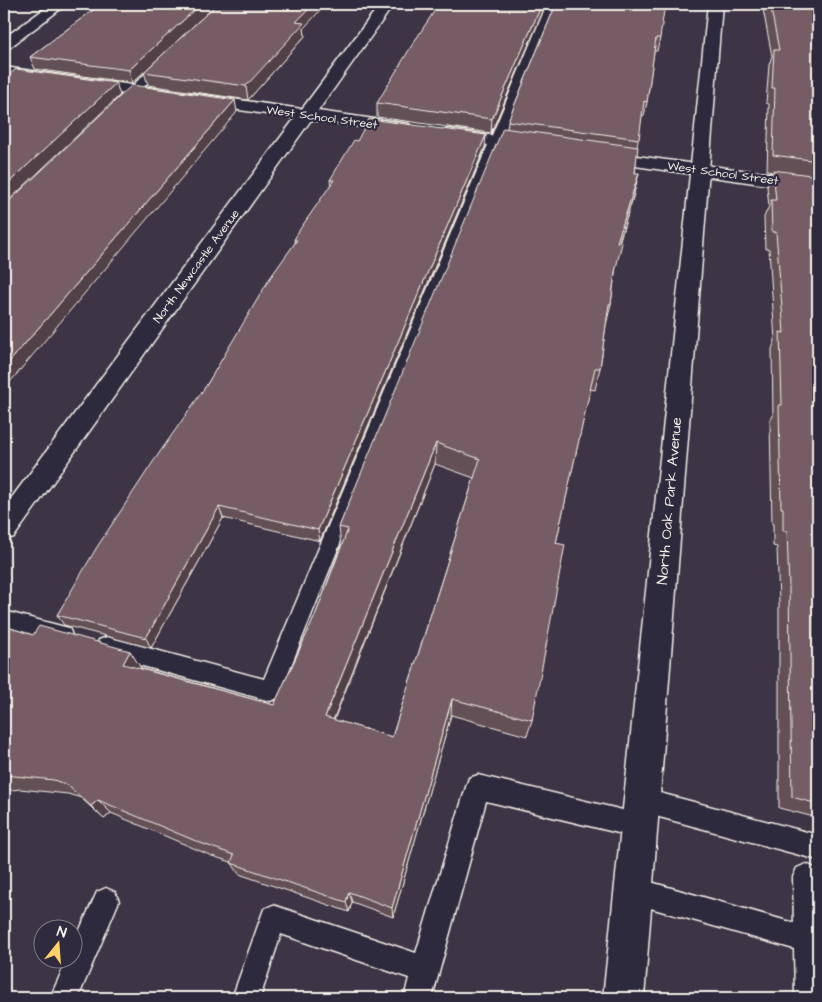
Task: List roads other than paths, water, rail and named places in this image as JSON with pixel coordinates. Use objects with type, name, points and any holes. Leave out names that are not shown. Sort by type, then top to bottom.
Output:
[{"type":"street","points":[[4,45],[60,4]]},
{"type":"street","name":"North Newcastle Avenue","points":[[4,529],[11,508],[387,4]]},
{"type":"street","name":"North Oak Park Avenue","points":[[623,998],[716,4]]},
{"type":"street","name":"West School Street","points":[[4,72],[555,149]]},
{"type":"street","name":"West School Street","points":[[584,154],[818,186]]},
{"type":"lane","points":[[4,620],[270,691],[552,4]]},
{"type":"lane","points":[[111,112],[170,55]]},
{"type":"lane","points":[[418,998],[478,787],[640,813],[818,848]]},
{"type":"lane","points":[[806,877],[809,998]]},
{"type":"lane","points":[[633,890],[808,940]]},
{"type":"lane","points":[[64,998],[106,900]]},
{"type":"lane","points":[[246,998],[273,918],[425,970]]}]
